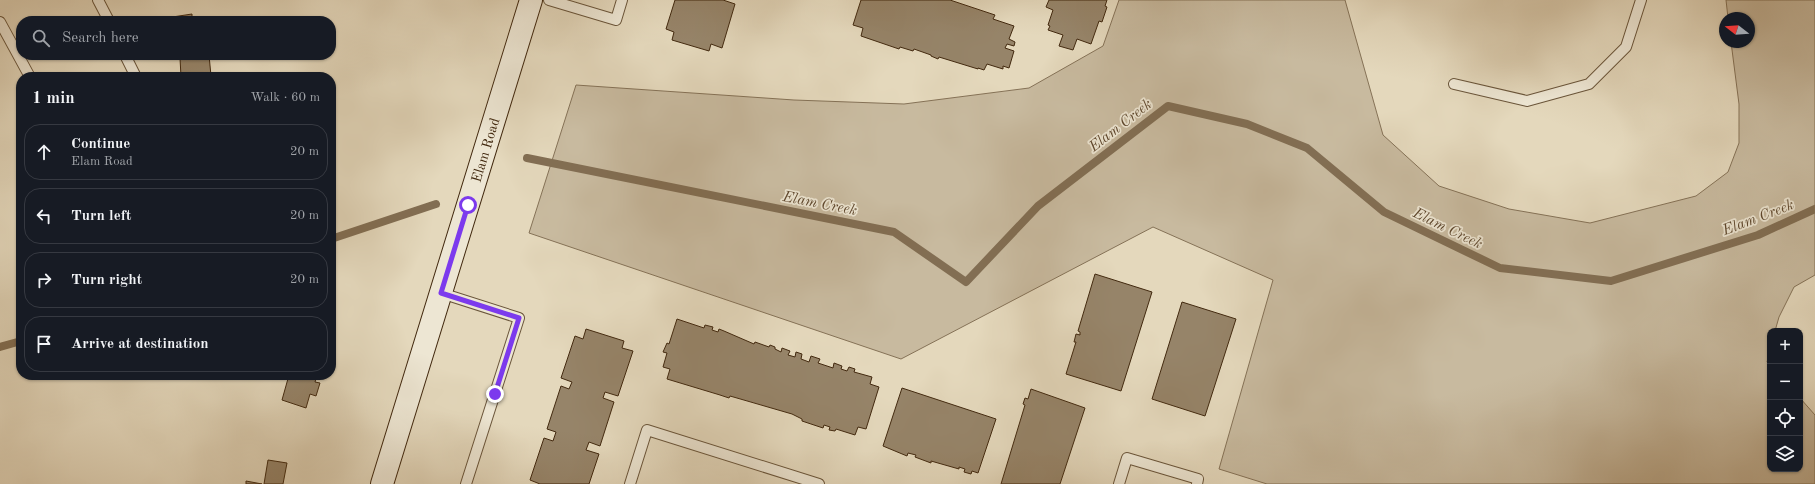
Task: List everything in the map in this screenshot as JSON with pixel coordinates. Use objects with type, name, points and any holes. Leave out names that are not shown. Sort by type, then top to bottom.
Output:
[{"type":"main road","name":"Elam Road","points":[[382,484],[531,0]]},
{"type":"lane","points":[[98,0],[106,16]]},
{"type":"lane","points":[[549,0],[616,20],[622,0]]},
{"type":"lane","points":[[1454,84],[1527,101],[1589,84],[1626,46],[1641,0]]},
{"type":"lane","points":[[0,22],[16,51]]},
{"type":"lane","points":[[21,60],[27,72]]},
{"type":"lane","points":[[128,60],[134,72]]},
{"type":"lane","points":[[441,293],[519,318],[466,484]]},
{"type":"lane","points":[[630,484],[647,430],[814,483]]},
{"type":"lane","points":[[1119,484],[1127,458],[1198,479],[1197,484]]},
{"type":"shaded area","points":[[1119,0],[1345,0],[1383,135],[1439,186],[1509,209],[1590,223],[1696,196],[1728,172],[1739,143],[1739,104],[1732,48],[1755,48],[1755,12],[1727,12],[1726,0],[1815,0],[1815,275],[1794,287],[1779,317],[1776,328],[1767,328],[1767,472],[1803,472],[1803,401],[1815,415],[1815,484],[1267,484],[1219,469],[1273,280],[1153,227],[901,359],[529,233],[576,85],[794,100],[904,104],[1029,88],[1103,46]]},
{"type":"building","points":[[675,0],[723,0],[735,4],[722,48],[711,44],[709,51],[672,40],[674,32],[666,29]]},
{"type":"building","points":[[861,0],[950,0],[995,15],[993,19],[1014,26],[1009,39],[1015,42],[1014,46],[1007,44],[1005,48],[1014,51],[1009,68],[1003,66],[1003,69],[987,64],[984,70],[978,69],[939,57],[938,59],[914,49],[913,51],[900,47],[899,49],[861,36],[863,28],[853,25]]},
{"type":"building","points":[[1049,0],[1107,0],[1105,6],[1107,7],[1102,22],[1099,21],[1091,44],[1077,39],[1073,50],[1059,46],[1063,35],[1048,30],[1050,26],[1048,25],[1053,10],[1046,7]]},
{"type":"building","points":[[192,14],[192,16],[179,16]]},
{"type":"building","points":[[180,60],[209,60],[211,72],[181,72]]},
{"type":"building","points":[[1095,274],[1152,292],[1121,391],[1066,374],[1076,342],[1074,342],[1076,334],[1080,335],[1080,332],[1078,331]]},
{"type":"building","points":[[1182,302],[1236,319],[1205,416],[1152,399]]},
{"type":"building","points":[[677,319],[704,328],[705,325],[713,327],[712,330],[718,332],[719,329],[754,344],[755,342],[769,347],[770,345],[781,352],[782,348],[790,351],[788,355],[795,357],[796,352],[802,354],[801,359],[809,362],[811,356],[820,359],[818,363],[833,368],[834,363],[842,366],[841,369],[847,371],[849,367],[855,369],[854,372],[872,377],[870,384],[879,387],[866,429],[858,427],[855,435],[836,429],[835,431],[829,430],[830,427],[824,425],[823,428],[802,421],[802,419],[792,414],[730,396],[729,398],[667,379],[670,369],[663,367],[667,353],[663,352],[667,343],[669,344]]},
{"type":"building","points":[[586,329],[624,341],[622,348],[633,351],[618,396],[605,392],[603,398],[614,402],[600,446],[589,442],[586,450],[599,454],[589,484],[540,484],[530,480],[544,438],[553,441],[556,432],[547,429],[561,386],[569,389],[572,382],[561,378],[575,336],[583,339]]},
{"type":"building","points":[[288,380],[316,380],[315,382],[320,383],[316,396],[310,394],[306,408],[282,400]]},
{"type":"building","points":[[902,388],[996,419],[978,473],[972,471],[971,474],[964,472],[965,469],[959,467],[959,469],[931,461],[931,463],[915,457],[916,455],[908,453],[907,456],[883,446]]},
{"type":"building","points":[[1031,389],[1085,408],[1060,484],[1001,484],[1025,405],[1023,404],[1025,398],[1028,399]]},
{"type":"building","points":[[268,460],[287,463],[283,484],[264,484]]},
{"type":"building","points":[[246,481],[262,484],[246,484]]},
{"type":"waterway","name":"Elam Creek","points":[[527,158],[894,232],[966,282],[1038,206],[1168,106],[1247,124],[1307,148],[1384,212],[1500,268],[1611,281],[1758,235],[1815,209]]},
{"type":"waterway","name":"Elam Creek","points":[[336,237],[436,204]]},
{"type":"waterway","name":"Elam Creek","points":[[0,347],[16,342]]},
{"type":"route","points":[[468,205],[441,293],[519,318],[495,394]]}]
